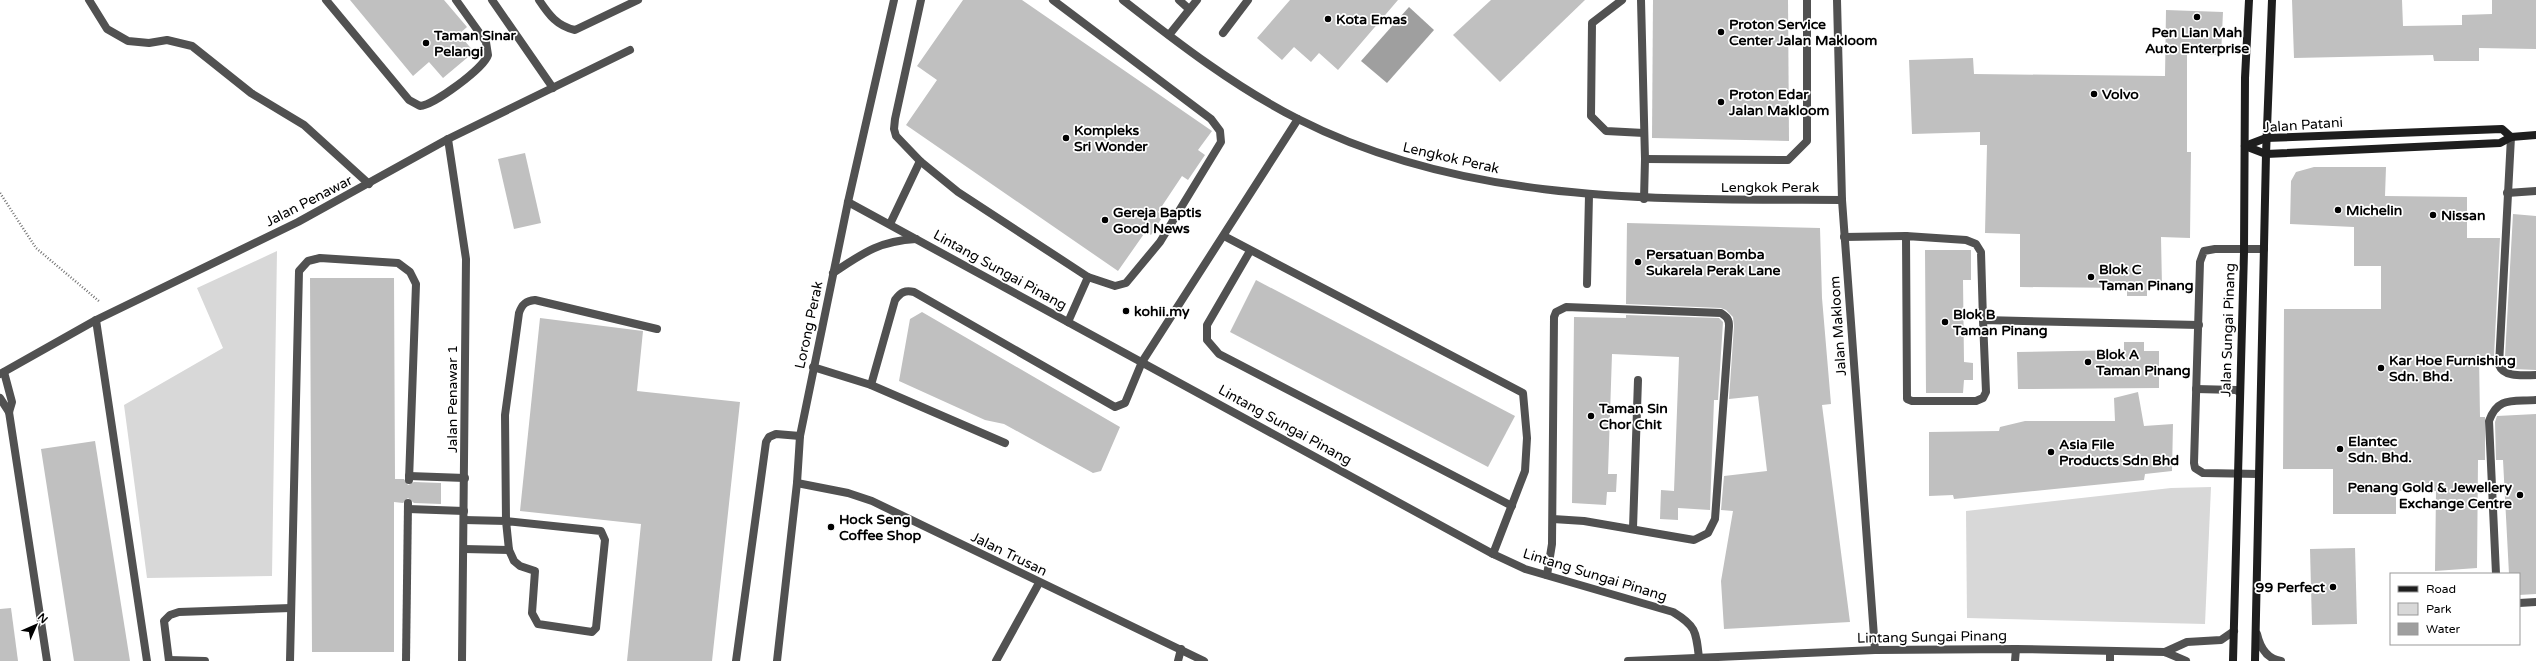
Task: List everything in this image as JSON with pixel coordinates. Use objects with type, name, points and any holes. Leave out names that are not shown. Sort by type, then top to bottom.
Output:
[{"type":"main road","name":"Jalan Sungai Pinang","points":[[2234,661],[2237,472],[2244,250],[2245,78],[2249,0]]},
{"type":"main road","points":[[2255,661],[2266,138],[2272,0]]},
{"type":"main road","name":"Jalan Patani","points":[[2245,146],[2266,138],[2502,129],[2511,137]]},
{"type":"main road","name":"Jalan Patani","points":[[2245,146],[2266,154],[2500,144],[2511,137],[2536,135]]},
{"type":"street","points":[[89,0],[107,29],[128,41],[149,43],[168,40],[192,46],[251,93],[304,125],[369,184]]},
{"type":"street","points":[[326,0],[409,100],[420,106],[431,103],[482,65],[488,55],[486,42],[456,0]]},
{"type":"street","points":[[492,0],[553,88]]},
{"type":"street","points":[[539,0],[550,18],[566,28],[575,30],[638,0]]},
{"type":"street","name":"Lorong Perak","points":[[777,661],[797,483],[800,436],[848,202],[894,0]]},
{"type":"street","points":[[921,0],[894,128],[896,136],[920,161],[958,192],[1088,277],[1115,286],[1126,283],[1160,242],[1221,142],[1220,132],[1211,119],[1053,0]]},
{"type":"street","name":"Lengkok Perak","points":[[1123,0],[1206,62],[1298,119],[1378,154],[1465,178],[1549,191],[1589,195],[1644,199],[1842,200]]},
{"type":"street","points":[[1179,0],[1189,9]]},
{"type":"street","points":[[1168,35],[1197,0]]},
{"type":"street","points":[[1223,33],[1248,0]]},
{"type":"street","points":[[1622,0],[1592,22],[1591,116],[1606,131],[1644,133]]},
{"type":"street","points":[[1641,0],[1645,159],[1644,199]]},
{"type":"street","points":[[1645,159],[1788,160],[1807,141],[1807,0]]},
{"type":"street","name":"Jalan Makloom","points":[[1837,0],[1844,237],[1875,650]]},
{"type":"street","name":"Jalan Penawar","points":[[2,373],[96,320],[298,222],[448,139],[630,50]]},
{"type":"street","points":[[871,385],[895,300],[900,294],[907,291],[914,292],[1115,406],[1125,403],[1142,362],[1298,119]]},
{"type":"street","points":[[2511,137],[2499,365],[2501,370],[2506,373],[2536,375]]},
{"type":"street","name":"Jalan Penawar 1","points":[[448,139],[466,259],[462,661]]},
{"type":"street","points":[[890,224],[920,161]]},
{"type":"street","points":[[2507,193],[2536,191]]},
{"type":"street","points":[[1587,284],[1589,195]]},
{"type":"street","name":"Lintang Sungai Pinang","points":[[848,202],[1493,554],[1525,569],[1673,612],[1690,623],[1697,637],[1699,658]]},
{"type":"street","points":[[1224,236],[1250,251],[1520,390],[1525,398],[1527,438],[1525,471],[1493,554]]},
{"type":"street","points":[[1844,237],[1906,236],[1966,240],[1976,244],[1981,252],[1986,392],[1983,398],[1976,401],[1920,401],[1907,399],[1906,236]]},
{"type":"street","points":[[833,273],[872,249],[892,240],[916,239]]},
{"type":"street","points":[[2260,474],[2237,472],[2203,473],[2195,468],[2196,389],[2200,262],[2204,251],[2264,249]]},
{"type":"street","points":[[1250,251],[1207,325],[1207,340],[1219,354],[1512,506]]},
{"type":"street","points":[[290,661],[299,271],[308,261],[320,258],[398,263],[410,272],[416,284],[409,478],[465,478]]},
{"type":"street","points":[[1068,322],[1088,277]]},
{"type":"street","points":[[464,520],[506,521],[596,529],[604,534],[596,628],[592,632],[538,624],[532,613],[534,571],[517,564],[509,550],[506,521],[505,415],[521,306],[528,301],[535,300],[657,330]]},
{"type":"street","points":[[1547,575],[1552,544],[1553,519],[1554,317],[1556,312],[1566,308],[1721,313],[1729,320],[1729,326],[1716,519],[1713,526],[1702,538],[1694,540],[1633,528],[1584,521],[1553,519]]},
{"type":"street","points":[[96,320],[147,661]]},
{"type":"street","points":[[1983,320],[2199,325]]},
{"type":"street","points":[[813,367],[871,385],[1005,443]]},
{"type":"street","points":[[2,373],[12,402],[9,412]]},
{"type":"street","points":[[1633,528],[1638,380]]},
{"type":"street","points":[[2196,389],[2236,390],[2239,392]]},
{"type":"street","points":[[0,398],[9,412],[47,661]]},
{"type":"street","points":[[2496,573],[2489,421],[2494,408],[2503,402],[2536,400]]},
{"type":"street","points":[[736,661],[766,442],[769,437],[776,434],[800,436]]},
{"type":"street","name":"Jalan Trusan","points":[[797,483],[848,493],[872,501],[1039,583],[1204,661]]},
{"type":"street","points":[[406,661],[408,506],[464,511]]},
{"type":"street","points":[[464,549],[509,550]]},
{"type":"street","points":[[996,661],[1039,583]]},
{"type":"street","points":[[2520,603],[2536,602]]},
{"type":"street","points":[[205,661],[169,660],[164,621],[170,615],[179,612],[292,608]]},
{"type":"street","points":[[2255,628],[2260,646],[2275,660],[2281,661]]},
{"type":"street","name":"Lintang Sungai Pinang","points":[[2165,652],[2187,642],[2221,640],[2234,631]]},
{"type":"street","points":[[1178,661],[1181,649]]},
{"type":"street","points":[[2014,661],[2016,649]]},
{"type":"street","name":"Lintang Sungai Pinang","points":[[1628,661],[1875,650],[2016,649],[2165,652],[2186,661]]},
{"type":"street","points":[[2110,652],[2110,661]]},
{"type":"path","points":[[0,193],[36,248],[94,295],[110,313]]},
{"type":"green space","points":[[277,251],[272,576],[147,578],[124,405],[223,348],[197,288]]},
{"type":"green space","points":[[2211,487],[2205,624],[1967,618],[1966,511],[2171,488]]},
{"type":"water","points":[[1409,7],[1434,30],[1387,83],[1361,61]]},
{"type":"building","name":"Taman Sinar Pelangi","points":[[350,0],[444,0],[467,27],[459,34],[474,52],[443,78],[429,62],[413,76]]},
{"type":"building","name":"Kompleks Sri Wonder","points":[[963,0],[1022,0],[1212,131],[1198,150],[1205,155],[1188,180],[1182,176],[1158,212],[1163,216],[1151,235],[1146,231],[1118,271],[906,125],[937,80],[917,66]]},
{"type":"building","name":"Kota Emas","points":[[1290,0],[1398,0],[1338,70],[1319,53],[1311,62],[1294,47],[1282,60],[1257,38]]},
{"type":"building","points":[[1491,0],[1585,0],[1500,82],[1453,35]]},
{"type":"building","points":[[1653,0],[1788,0],[1789,141],[1652,138]]},
{"type":"building","points":[[2292,0],[2402,0],[2403,26],[2462,25],[2462,15],[2492,14],[2492,0],[2536,0],[2536,49],[2479,48],[2479,61],[2434,61],[2433,55],[2294,58]]},
{"type":"building","points":[[2166,10],[2223,12],[2221,55],[2187,53],[2187,152],[2191,152],[2190,238],[2161,237],[2162,287],[2147,287],[2147,296],[2127,296],[2127,288],[2020,287],[2020,234],[1985,233],[1987,145],[1980,145],[1980,132],[1912,134],[1909,60],[1973,58],[1974,74],[2165,76]]},
{"type":"building","points":[[525,153],[541,223],[514,229],[498,159]]},
{"type":"building","points":[[2314,167],[2386,167],[2385,196],[2467,197],[2467,238],[2500,238],[2494,356],[2479,356],[2480,417],[2485,417],[2485,460],[2478,460],[2477,568],[2435,571],[2436,491],[2396,491],[2396,514],[2333,514],[2333,469],[2283,469],[2284,309],[2381,309],[2381,266],[2354,266],[2354,227],[2290,224],[2291,181],[2296,172]]},
{"type":"building","points":[[2513,214],[2536,216],[2536,370],[2513,369],[2514,357],[2505,356]]},
{"type":"building","points":[[1627,223],[1820,228],[1822,298],[1831,404],[1822,405],[1850,622],[1724,629],[1721,581],[1733,511],[1721,510],[1724,476],[1767,471],[1758,396],[1729,399],[1734,326],[1733,317],[1726,310],[1721,308],[1626,304]]},
{"type":"building","name":"Blok B Taman Pinang","points":[[1925,250],[1971,250],[1971,280],[1963,280],[1964,362],[1973,363],[1973,380],[1964,380],[1963,393],[1926,393]]},
{"type":"building","points":[[310,278],[394,278],[395,479],[404,479],[408,485],[414,482],[441,483],[441,504],[414,503],[408,498],[403,503],[394,502],[394,652],[312,652]]},
{"type":"building","points":[[1256,280],[1515,416],[1488,467],[1230,332]]},
{"type":"building","points":[[922,312],[1120,427],[1101,471],[1093,473],[1004,424],[985,420],[899,381],[910,319]]},
{"type":"building","name":"Taman Sin Chor Chit","points":[[1626,315],[1719,318],[1723,322],[1718,400],[1714,400],[1710,510],[1678,508],[1678,520],[1660,519],[1661,490],[1674,491],[1679,357],[1612,354],[1608,474],[1617,474],[1616,492],[1607,492],[1606,505],[1572,503],[1574,317],[1626,318]]},
{"type":"building","points":[[540,318],[643,331],[637,391],[740,402],[712,661],[627,661],[641,524],[520,511]]},
{"type":"building","name":"Blok A Taman Pinang","points":[[2124,342],[2144,342],[2144,351],[2159,351],[2159,388],[2018,389],[2017,352],[2124,350]]},
{"type":"building","name":"Asia File Products Sdn Bhd","points":[[2138,392],[2144,426],[2173,424],[2172,471],[2145,474],[2144,480],[1954,499],[1953,495],[1929,496],[1929,432],[1999,431],[2000,427],[2025,421],[2115,421],[2114,398]]},
{"type":"building","name":"Penang Gold & Jewellery Exchange Centre","points":[[2536,414],[2536,594],[2520,595],[2520,573],[2509,573],[2503,460],[2496,460],[2495,422],[2497,416]]},
{"type":"building","points":[[95,441],[130,661],[74,661],[41,449]]},
{"type":"building","name":"99 Perfect","points":[[2355,548],[2357,624],[2312,625],[2310,549]]},
{"type":"building","points":[[11,608],[18,661],[0,661],[0,609]]},
{"type":"place","name":"Pen Lian Mah Auto Enterprise","points":[[2197,17]]},
{"type":"place","name":"Kota Emas","points":[[1328,19]]},
{"type":"place","name":"Proton Service Center Jalan Makloom","points":[[1721,32]]},
{"type":"place","name":"Taman Sinar Pelangi","points":[[426,43]]},
{"type":"place","name":"Volvo","points":[[2094,94]]},
{"type":"place","name":"Proton Edar Jalan Makloom","points":[[1721,102]]},
{"type":"place","name":"Kompleks Sri Wonder","points":[[1066,138]]},
{"type":"place","name":"Michelin","points":[[2338,210]]},
{"type":"place","name":"Nissan","points":[[2433,215]]},
{"type":"place","name":"Gereja Baptis Good News","points":[[1105,220]]},
{"type":"place","name":"Persatuan Bomba Sukarela Perak Lane","points":[[1638,262]]},
{"type":"place","name":"Blok C Taman Pinang","points":[[2091,277]]},
{"type":"place","name":"kohii.my","points":[[1126,311]]},
{"type":"place","name":"Blok B Taman Pinang","points":[[1945,322]]},
{"type":"place","name":"Blok A Taman Pinang","points":[[2088,362]]},
{"type":"place","name":"Kar Hoe Furnishing Sdn. Bhd.","points":[[2381,368]]},
{"type":"place","name":"Taman Sin Chor Chit","points":[[1591,416]]},
{"type":"place","name":"Elantec Sdn. Bhd.","points":[[2340,449]]},
{"type":"place","name":"Asia File Products Sdn Bhd","points":[[2051,452]]},
{"type":"place","name":"Penang Gold & Jewellery Exchange Centre","points":[[2520,495]]},
{"type":"place","name":"Hock Seng Coffee Shop","points":[[831,527]]},
{"type":"place","name":"99 Perfect","points":[[2333,587]]}]
